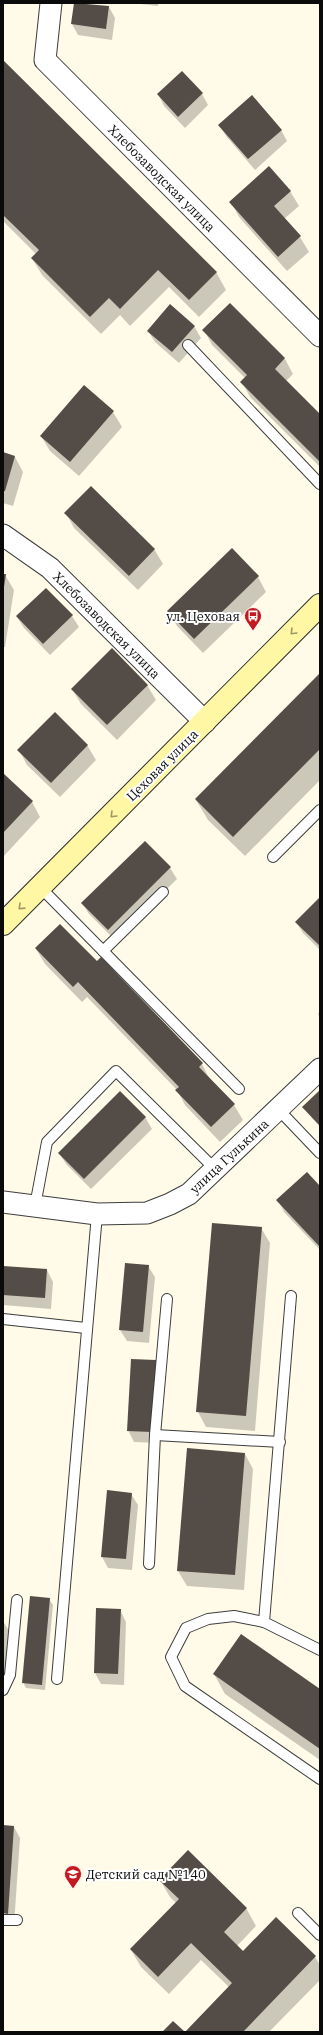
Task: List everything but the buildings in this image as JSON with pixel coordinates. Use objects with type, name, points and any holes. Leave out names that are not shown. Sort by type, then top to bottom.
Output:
[{"type":"main road","name":"Цеховая улица","points":[[3,924],[41,888],[320,605]]},
{"type":"street","name":"Хлебозаводская улица","points":[[51,3],[45,60],[320,336]]},
{"type":"street","name":"Хлебозаводская улица","points":[[3,535],[50,568],[205,722]]},
{"type":"street","name":"улица Гулькина","points":[[3,1202],[97,1214],[147,1213],[170,1204],[189,1194],[320,1070]]},
{"type":"lane","points":[[188,345],[320,484]]},
{"type":"lane","points":[[273,857],[320,810]]},
{"type":"lane","points":[[41,888],[238,1089]]},
{"type":"lane","points":[[102,951],[163,892]]},
{"type":"lane","points":[[35,1206],[47,1142],[116,1071],[215,1169]]},
{"type":"lane","points":[[278,1110],[320,1153]]},
{"type":"lane","points":[[57,1679],[97,1214]]},
{"type":"lane","points":[[264,1622],[291,1296]]},
{"type":"lane","points":[[149,1564],[155,1435],[167,1299]]},
{"type":"lane","points":[[3,1318],[86,1328]]},
{"type":"lane","points":[[155,1435],[280,1442]]},
{"type":"lane","points":[[3,1690],[10,1675],[17,1600]]},
{"type":"lane","points":[[320,1650],[264,1622],[234,1616],[208,1619],[186,1628],[171,1657],[185,1686],[320,1778]]},
{"type":"lane","points":[[298,1913],[320,1935]]},
{"type":"lane","points":[[3,1920],[17,1920]]},
{"type":"place","name":"ул. Цеховая","points":[[253,631]]},
{"type":"place","name":"Детский сад №140","points":[[73,1889]]}]
